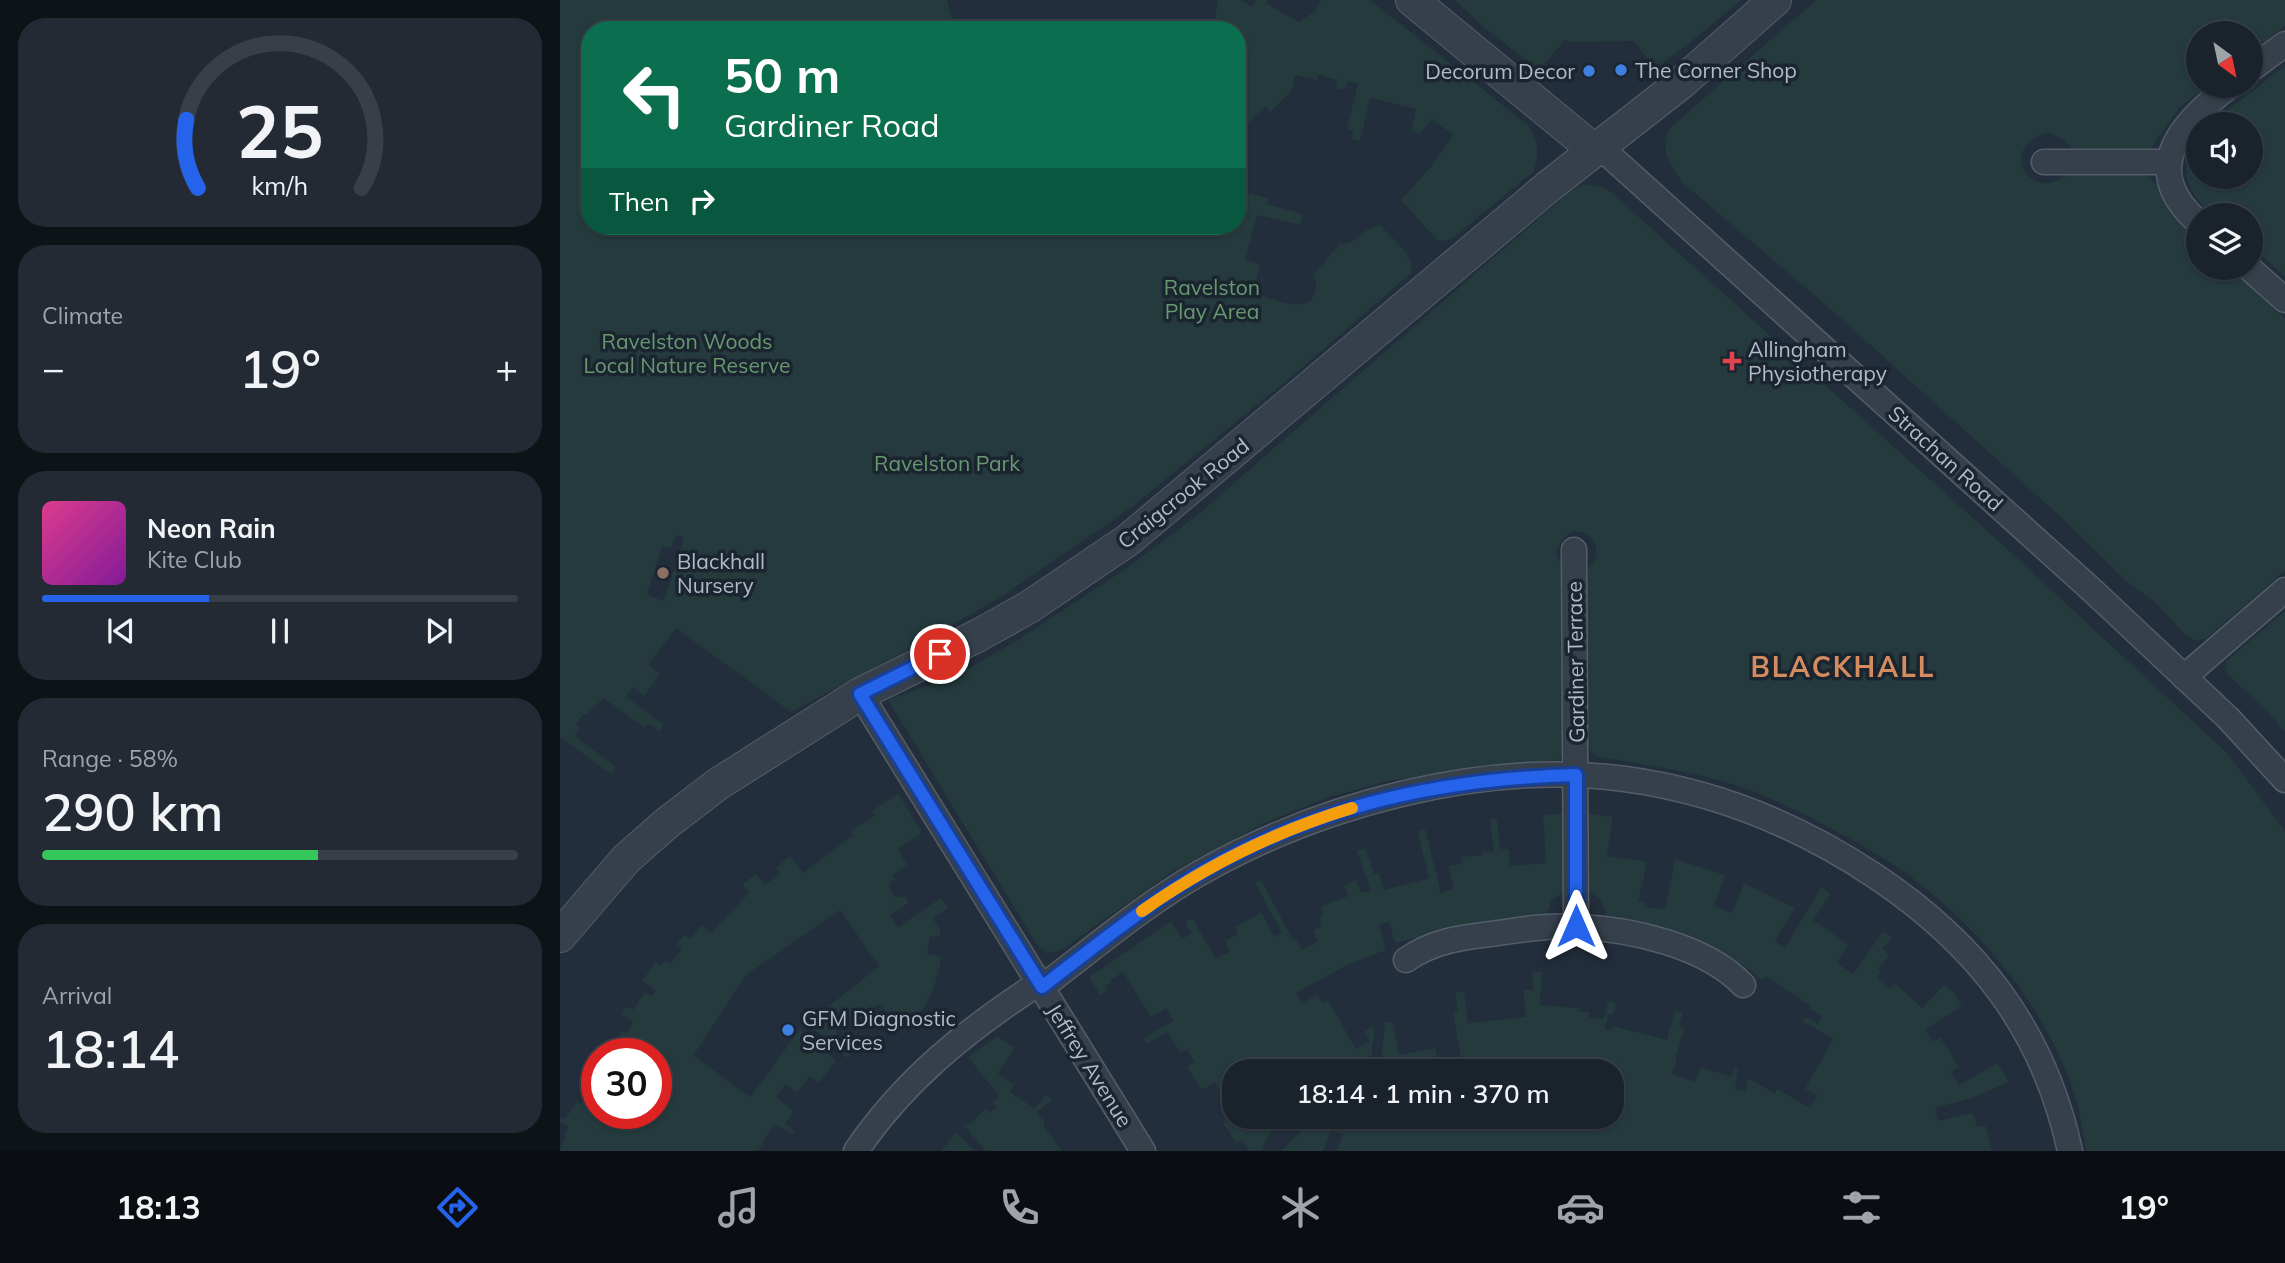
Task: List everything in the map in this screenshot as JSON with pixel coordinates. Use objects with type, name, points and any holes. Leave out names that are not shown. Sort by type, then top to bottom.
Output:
[{"type":"street","points":[[1412,0],[1596,148]]},
{"type":"street","name":"Craigcrook Road","points":[[560,936],[626,859],[675,816],[747,765],[860,694],[1029,607],[1128,540],[1596,148],[1681,83],[1775,0]]},
{"type":"street","points":[[2263,60],[2285,44]]},
{"type":"street","points":[[2186,211],[2176,198],[2168,174],[2168,162],[2178,138],[2196,114],[2215,98]]},
{"type":"street","name":"Strachan Road","points":[[1596,148],[2047,549],[2185,677],[2285,780]]},
{"type":"street","points":[[2044,162],[2168,162]]},
{"type":"street","points":[[2262,280],[2285,300]]},
{"type":"street","name":"Gardiner Terrace","points":[[1574,550],[1576,926]]},
{"type":"street","points":[[2185,677],[2285,590]]},
{"type":"street","name":"Jeffrey Avenue","points":[[860,694],[1143,1151]]},
{"type":"street","points":[[856,1151],[891,1104],[944,1051],[987,1018],[1040,985],[1172,890],[1226,859],[1277,835],[1350,808],[1436,787],[1507,778],[1576,775],[1626,779],[1671,787],[1750,811],[1832,849],[1926,912],[1971,955],[2015,1012],[2047,1074],[2060,1110],[2070,1151]]},
{"type":"street","points":[[1406,960],[1433,945],[1457,938],[1576,926],[1629,933],[1685,949],[1722,967],[1743,985]]},
{"type":"green space","points":[[560,0],[947,0],[953,21],[581,21],[581,235],[1246,235],[1246,192],[1268,198],[1267,204],[1303,214],[1300,225],[1257,215],[1245,260],[1260,264],[1253,293],[1293,304],[1308,302],[1316,292],[1313,275],[1340,244],[1351,241],[1375,227],[1381,226],[1410,259],[1411,273],[1309,362],[1132,507],[998,599],[791,712],[676,628],[649,665],[660,674],[644,696],[633,687],[626,696],[664,725],[659,732],[649,724],[645,728],[604,698],[586,715],[583,714],[576,724],[580,728],[575,736],[616,767],[611,774],[560,737]],"holes":[[[676,535],[684,538],[664,601],[647,595],[662,546],[671,548]]]},
{"type":"green space","points":[[1218,0],[1241,0],[1252,7],[1256,0],[1268,0],[1266,3],[1299,22],[1315,11],[1321,0],[1370,0],[1528,125],[1537,148],[1533,172],[1454,237],[1446,241],[1437,240],[1401,200],[1430,168],[1453,135],[1432,119],[1419,135],[1412,129],[1416,109],[1370,98],[1360,141],[1352,139],[1354,131],[1347,129],[1358,84],[1347,81],[1345,90],[1336,88],[1337,80],[1318,75],[1317,80],[1295,75],[1291,92],[1270,112],[1266,106],[1246,125],[1246,21],[1214,21]]},
{"type":"green space","points":[[1454,0],[1741,0],[1655,69],[1634,41],[1565,40],[1539,70]]},
{"type":"green space","points":[[1816,0],[2285,0],[2285,26],[2263,43],[2263,21],[2186,21],[2186,98],[2192,98],[2179,108],[2149,151],[2074,152],[2064,140],[2048,132],[2031,141],[2023,152],[2022,163],[2026,174],[2035,181],[2047,183],[2060,179],[2073,166],[2135,171],[2147,176],[2157,185],[2173,213],[2186,225],[2186,280],[2244,280],[2285,318],[2285,571],[2207,638],[2197,641],[2185,635],[2156,603],[2125,580],[2064,520],[1836,314],[1683,183],[1667,156],[1667,134],[1671,127]]},
{"type":"green space","points":[[2285,66],[2285,276],[2263,257],[2263,203],[2201,203],[2192,189],[2263,189],[2263,112],[2225,112],[2243,98],[2263,98],[2263,83]]},
{"type":"green space","points":[[1584,184],[1611,192],[2004,546],[2227,753],[2285,831],[2285,1151],[2086,1151],[2078,1105],[2064,1066],[2031,1004],[1988,948],[1938,899],[1911,877],[1876,853],[1827,826],[1751,791],[1686,772],[1598,757],[1590,751],[1586,570],[1594,560],[1596,550],[1594,541],[1580,531],[1571,533],[1563,540],[1556,554],[1563,567],[1566,753],[1558,761],[1392,780],[1326,798],[1265,823],[1172,872],[1061,950],[1047,953],[1037,945],[888,700],[956,676],[1019,639],[1121,572],[1195,517],[1568,193]]},
{"type":"green space","points":[[2285,611],[2285,732],[2267,711],[2227,674],[2225,665],[2226,661]]},
{"type":"green space","points":[[898,793],[922,833],[898,849],[907,865],[893,875],[895,880],[889,886],[896,898],[905,896],[909,903],[890,915],[898,927],[941,898],[948,908],[933,918],[941,932],[939,937],[930,936],[927,954],[941,957],[939,968],[929,998],[911,1023],[903,1031],[879,1004],[857,1024],[847,1014],[833,1026],[838,1032],[833,1037],[846,1052],[859,1040],[862,1044],[847,1058],[808,1023],[879,966],[840,910],[746,975],[694,1055],[750,1097],[800,1029],[836,1061],[819,1083],[810,1076],[797,1093],[786,1084],[776,1097],[794,1112],[785,1123],[795,1131],[793,1134],[774,1124],[758,1151],[560,1151],[568,1126],[560,1122],[560,1118],[565,1119],[577,1102],[581,1104],[581,1129],[672,1129],[672,1038],[618,1038],[622,1031],[626,1033],[633,1022],[621,1014],[626,1006],[633,1010],[645,992],[652,996],[656,990],[642,981],[655,962],[660,966],[664,961],[670,964],[682,949],[676,945],[684,935],[691,939],[701,925],[711,933],[749,893],[742,884],[756,874],[765,885],[780,874],[776,868],[790,856],[803,873],[853,835],[851,831],[875,815],[872,811]]},
{"type":"green space","points":[[1566,813],[1566,890],[1551,901],[1545,919],[1449,930],[1395,943],[1389,922],[1379,924],[1386,950],[1347,965],[1297,993],[1302,1003],[1317,995],[1322,1003],[1328,1000],[1356,1049],[1370,1041],[1364,1031],[1375,1025],[1371,1059],[1222,1059],[1222,1093],[1215,1082],[1202,1090],[1187,1067],[1195,1062],[1187,1050],[1181,1053],[1167,1032],[1147,1044],[1144,1038],[1173,1021],[1166,1008],[1151,1017],[1123,972],[1111,980],[1105,987],[1107,991],[1100,995],[1089,977],[1171,921],[1182,939],[1192,933],[1185,922],[1192,918],[1216,959],[1230,951],[1225,941],[1238,934],[1235,927],[1261,912],[1274,937],[1282,933],[1255,883],[1261,880],[1293,940],[1296,939],[1302,950],[1318,941],[1313,931],[1322,926],[1319,918],[1323,916],[1320,907],[1348,896],[1344,885],[1356,880],[1361,892],[1367,893],[1370,889],[1357,851],[1366,848],[1374,874],[1379,873],[1384,890],[1429,878],[1417,831],[1425,829],[1441,893],[1454,888],[1448,866],[1462,864],[1462,857],[1494,851],[1490,819],[1497,818],[1500,849],[1509,849],[1510,866],[1546,863],[1543,815]]},
{"type":"green space","points":[[1585,813],[1613,817],[1607,856],[1647,862],[1638,902],[1646,902],[1645,906],[1665,910],[1675,859],[1725,875],[1714,906],[1732,913],[1744,883],[1795,908],[1775,941],[1785,948],[1821,887],[1831,894],[1813,920],[1848,944],[1837,963],[1853,974],[1883,931],[1892,937],[1883,949],[1890,955],[1878,968],[1881,971],[1877,977],[1889,988],[1895,983],[1922,1008],[1944,985],[1952,990],[1962,1006],[1925,1030],[1933,1042],[1940,1037],[1959,1067],[1951,1072],[1959,1085],[1997,1063],[2009,1082],[1970,1099],[1935,1108],[1938,1121],[1973,1113],[1977,1127],[1985,1125],[1992,1151],[1337,1151],[1343,1134],[1331,1130],[1323,1151],[1281,1151],[1304,1129],[1624,1129],[1624,1059],[1461,1059],[1453,1012],[1458,1010],[1455,992],[1464,991],[1468,1023],[1526,1017],[1523,990],[1533,990],[1532,972],[1542,972],[1540,1005],[1577,1008],[1577,1011],[1589,1012],[1589,1018],[1604,1019],[1608,1001],[1616,1003],[1613,1015],[1608,1014],[1605,1029],[1611,1030],[1612,1026],[1667,1040],[1675,1010],[1683,1012],[1679,1026],[1685,1028],[1672,1074],[1695,1082],[1701,1067],[1731,1077],[1735,1067],[1738,1068],[1735,1089],[1746,1091],[1748,1078],[1774,1093],[1777,1089],[1810,1108],[1817,1096],[1805,1089],[1833,1039],[1802,1021],[1805,1017],[1818,1024],[1822,1016],[1768,977],[1761,980],[1731,958],[1690,941],[1608,919],[1601,900],[1586,889]]},
{"type":"green space","points":[[1385,1022],[1393,1022],[1399,1055],[1435,1048],[1437,1059],[1381,1059]]},
{"type":"green space","points":[[997,1036],[1015,1048],[998,1073],[1014,1085],[1010,1092],[1035,1109],[1045,1095],[1053,1100],[1037,1112],[1062,1151],[986,1151],[964,1126],[971,1123],[986,1108],[990,1113],[997,1107],[992,1102],[999,1096],[968,1057]]},
{"type":"green space","points":[[1227,1129],[1275,1129],[1269,1134],[1262,1151],[1249,1151],[1242,1140],[1236,1143]]},
{"type":"green space","points":[[956,1132],[974,1151],[941,1151]]},
{"type":"slow traffic","points":[[1142,911],[1226,859],[1277,835],[1352,808]]},
{"type":"place","name":"The Corner Shop","points":[[1621,70]]},
{"type":"place","name":"Decorum Decor","points":[[1589,71]]},
{"type":"place","name":"Allingham Physiotherapy","points":[[1732,361]]},
{"type":"place","name":"Blackhall Nursery","points":[[663,573]]},
{"type":"place","name":"GFM Diagnostic Services","points":[[788,1030]]},
{"type":"district","name":"BLACKHALL","points":[[1843,666]]},
{"type":"route","points":[[940,654],[860,694],[1042,987],[1172,890],[1226,859],[1277,835],[1329,815],[1383,799],[1436,787],[1507,778],[1576,775],[1576,926]]},
{"type":"park label","name":"Ravelston Play Area","points":[[1212,299]]},
{"type":"park label","name":"Ravelston Woods Local Nature Reserve","points":[[687,353]]},
{"type":"park label","name":"Ravelston Park","points":[[947,463]]}]
